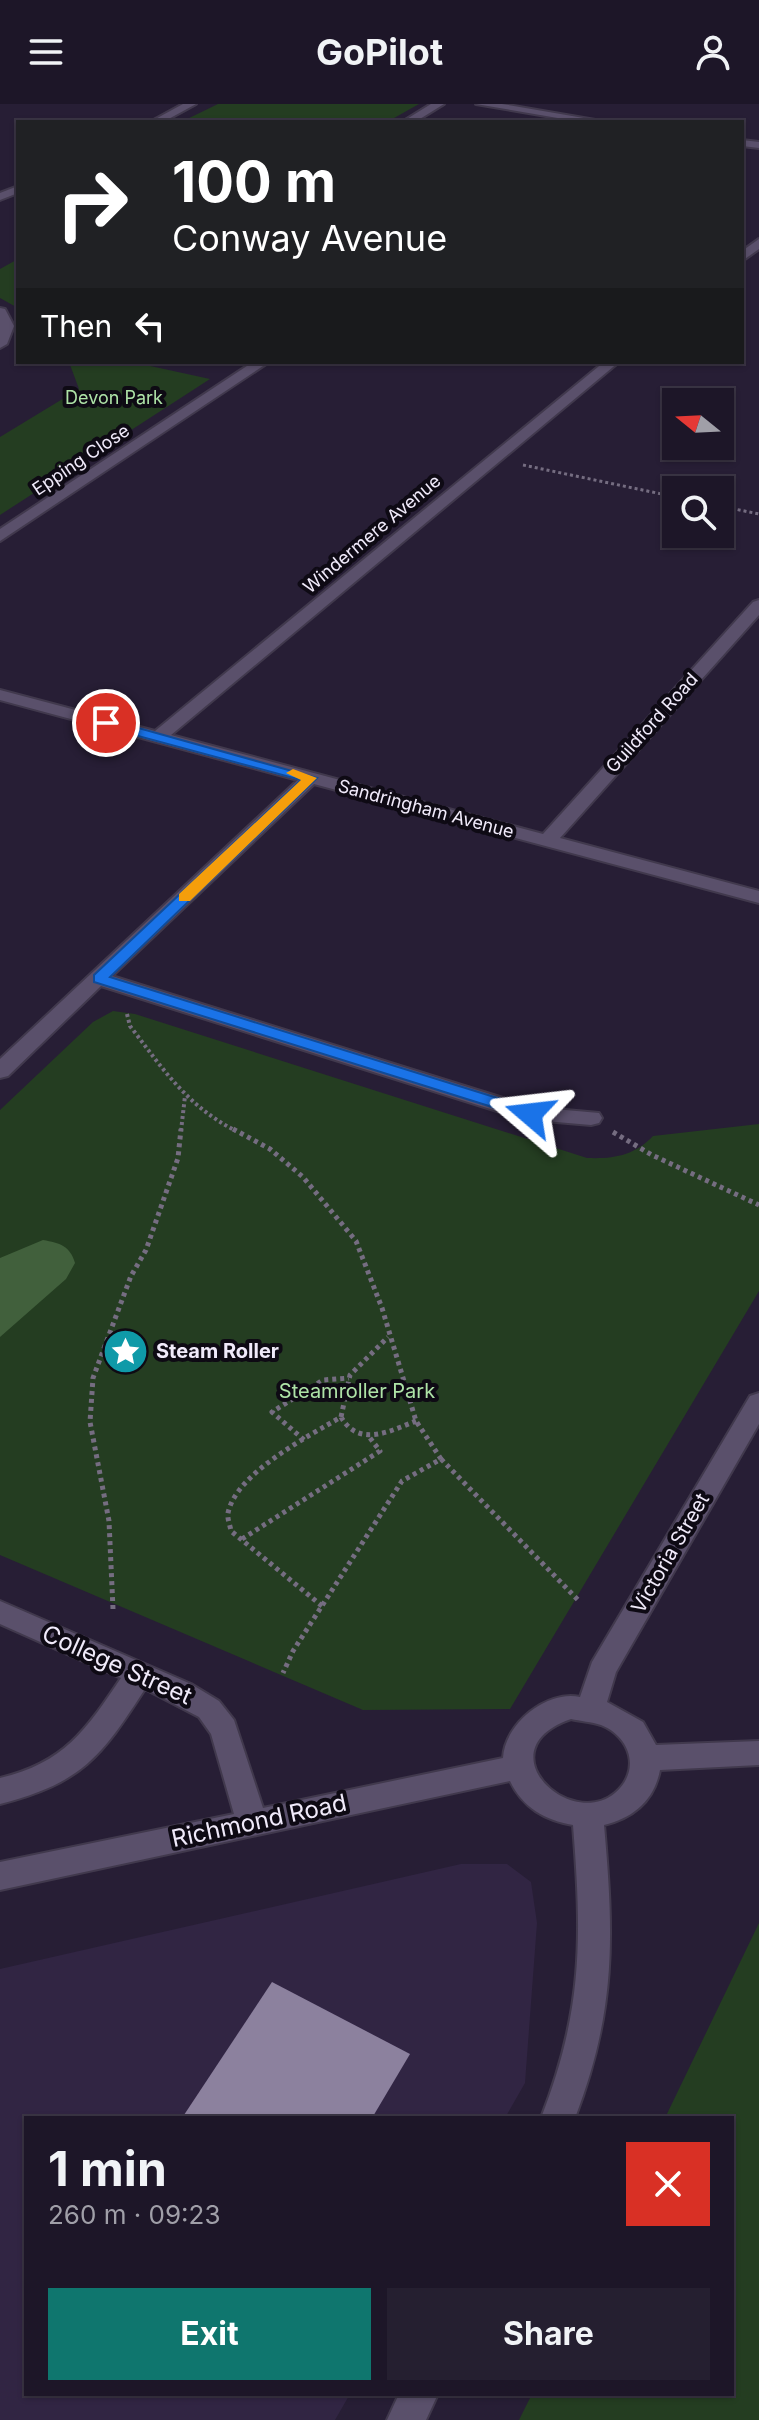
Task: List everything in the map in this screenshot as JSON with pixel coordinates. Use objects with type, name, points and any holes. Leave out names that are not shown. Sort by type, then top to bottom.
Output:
[{"type":"street","points":[[159,120],[191,104]]},
{"type":"street","points":[[411,120],[439,104]]},
{"type":"street","points":[[481,104],[589,120]]},
{"type":"street","points":[[0,312],[8,326],[8,333],[0,344]]},
{"type":"street","name":"Epping Close","points":[[0,536],[259,364]]},
{"type":"street","name":"Windermere Avenue","points":[[158,737],[610,364]]},
{"type":"street","name":"Guildford Road","points":[[546,842],[759,605]]},
{"type":"street","name":"Sandringham Avenue","points":[[0,695],[759,897]]},
{"type":"street","points":[[0,1071],[310,778]]},
{"type":"street","points":[[99,979],[530,1114],[591,1118]]},
{"type":"street","name":"Victoria Street","points":[[591,1708],[602,1670],[614,1648],[759,1402]]},
{"type":"street","name":"College Street","points":[[0,1612],[199,1701],[218,1718],[224,1729],[252,1822]]},
{"type":"street","points":[[0,1791],[32,1785],[64,1768],[82,1754],[139,1674]]},
{"type":"street","points":[[571,1707],[591,1708],[612,1714],[629,1725],[641,1740],[647,1758],[646,1775],[639,1790],[626,1803],[609,1811],[588,1815],[569,1813],[536,1796],[525,1782],[519,1767],[518,1750],[524,1734],[536,1721],[552,1711],[571,1707]]},
{"type":"street","points":[[647,1758],[759,1753]]},
{"type":"street","name":"Richmond Road","points":[[0,1876],[519,1767]]},
{"type":"street","points":[[559,2116],[584,2043],[596,1986],[597,1925],[588,1815]]},
{"type":"street","points":[[406,2420],[418,2396]]},
{"type":"path","points":[[495,459],[662,494]]},
{"type":"path","points":[[734,509],[759,514]]},
{"type":"path","points":[[130,988],[122,998],[130,1026],[185,1096],[209,1117],[270,1149],[303,1177],[356,1241],[382,1308],[416,1421],[441,1459],[579,1601]]},
{"type":"path","points":[[113,1609],[109,1521],[90,1422],[93,1378],[131,1276],[146,1250],[178,1158],[185,1096]]},
{"type":"path","points":[[591,1118],[652,1155],[759,1205]]},
{"type":"path","points":[[388,1336],[349,1378],[341,1417],[356,1434],[370,1438],[416,1421]]},
{"type":"path","points":[[304,1440],[272,1412],[323,1380],[349,1378]]},
{"type":"path","points":[[322,1606],[225,1521],[230,1501],[275,1458],[341,1417]]},
{"type":"path","points":[[242,1539],[380,1451],[370,1438]]},
{"type":"path","points":[[283,1673],[293,1651],[402,1481],[441,1459]]},
{"type":"shaded area","points":[[461,1864],[507,1864],[531,1882],[537,1923],[525,2083],[506,2116],[24,2116],[24,2396],[349,2396],[335,2420],[0,2420],[0,1969]]},
{"type":"green space","points":[[218,104],[419,104],[391,120],[185,120]]},
{"type":"green space","points":[[16,260],[16,307],[0,298],[0,269]]},
{"type":"green space","name":"Devon Park","points":[[70,364],[141,364],[210,379],[0,515],[0,437],[79,389]]},
{"type":"green space","name":"Steamroller Park","points":[[113,1011],[135,1014],[587,1158],[623,1155],[653,1136],[759,1124],[759,1291],[510,1709],[363,1710],[0,1555],[0,1110],[93,1022]]},
{"type":"green space","points":[[43,1240],[64,1246],[75,1263],[66,1279],[0,1337],[0,1258]]},
{"type":"green space","points":[[759,1923],[759,2420],[519,2420],[531,2396],[734,2396],[734,2116],[666,2116]]},
{"type":"building","points":[[272,1982],[410,2054],[373,2116],[183,2116]]},
{"type":"slow traffic","points":[[185,897],[310,778],[293,773]]},
{"type":"place","name":"Steam Roller","points":[[125,1351]]},
{"type":"route","points":[[106,723],[310,778],[99,979],[530,1114]]}]
